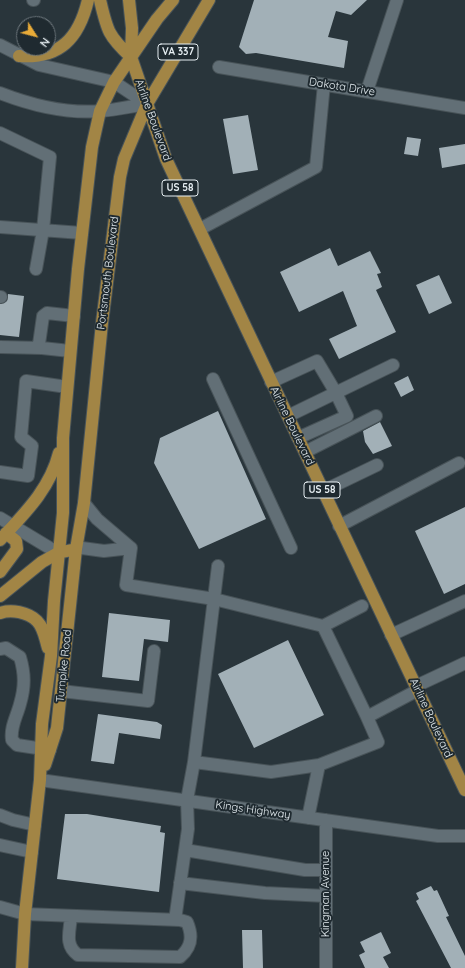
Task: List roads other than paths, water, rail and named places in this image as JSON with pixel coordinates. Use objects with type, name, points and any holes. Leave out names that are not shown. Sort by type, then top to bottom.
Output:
[{"type":"main road","points":[[56,51],[59,50],[70,38],[78,27],[88,0]]},
{"type":"main road","name":"Airline Boulevard","points":[[100,0],[107,29],[113,40],[131,57]]},
{"type":"main road","name":"Airline Boulevard","points":[[129,0],[132,28],[131,57],[166,159],[465,790]]},
{"type":"main road","name":"VA 337","points":[[131,57],[173,0]]},
{"type":"main road","name":"Portsmouth Boulevard","points":[[76,549],[84,504],[102,323],[119,185],[124,159],[147,104],[209,0]]},
{"type":"main road","points":[[19,56],[39,56]]},
{"type":"main road","points":[[0,572],[17,549],[16,542],[6,533],[34,503],[47,483],[57,462],[62,438],[92,146],[100,112],[114,82],[131,57]]},
{"type":"main road","points":[[58,553],[63,513],[62,438]]},
{"type":"main road","points":[[0,596],[42,562],[58,553],[76,549]]},
{"type":"main road","name":"Turnpike Road","points":[[22,968],[25,914],[40,780],[46,750],[57,728],[76,549]]},
{"type":"main road","name":"Turnpike Road","points":[[46,750],[42,724],[50,656],[58,553]]},
{"type":"main road","points":[[0,613],[19,612],[37,621],[43,630],[50,656]]},
{"type":"street","points":[[368,91],[397,0]]},
{"type":"street","points":[[0,45],[16,54]]},
{"type":"street","points":[[19,56],[39,65],[114,82],[147,104]]},
{"type":"street","name":"Dakota Drive","points":[[219,67],[465,108]]},
{"type":"street","points":[[200,229],[316,167],[324,84]]},
{"type":"street","points":[[0,93],[30,104],[52,108],[100,112],[147,104]]},
{"type":"street","points":[[0,133],[50,157],[43,230],[36,269]]},
{"type":"street","points":[[0,227],[82,233]]},
{"type":"street","points":[[42,348],[40,344],[43,316],[47,313],[74,316]]},
{"type":"street","points":[[0,347],[42,348],[70,351]]},
{"type":"street","points":[[271,382],[317,361],[336,393],[347,416],[298,438]]},
{"type":"street","points":[[288,416],[393,365]]},
{"type":"street","points":[[213,379],[291,548]]},
{"type":"street","points":[[0,472],[28,476],[32,446],[21,437],[26,381],[67,387]]},
{"type":"street","points":[[305,452],[376,416]]},
{"type":"street","points":[[340,526],[459,463]]},
{"type":"street","points":[[323,491],[377,465]]},
{"type":"street","points":[[84,504],[97,519],[130,548]]},
{"type":"street","points":[[0,518],[6,533],[58,553]]},
{"type":"street","points":[[76,549],[82,548],[104,551],[130,548]]},
{"type":"street","points":[[130,548],[126,585],[214,599],[323,626],[362,606]]},
{"type":"street","points":[[175,920],[188,829],[187,800],[194,762],[218,566]]},
{"type":"street","points":[[392,635],[465,601]]},
{"type":"street","points":[[194,762],[272,772],[319,766],[378,742],[323,626]]},
{"type":"street","points":[[0,649],[6,648],[20,657],[25,680],[11,732],[12,740],[17,745],[46,750]]},
{"type":"street","points":[[61,691],[148,701],[154,651]]},
{"type":"street","points":[[367,718],[417,688],[465,663]]},
{"type":"street","points":[[308,818],[319,766]]},
{"type":"street","name":"Kings Highway","points":[[40,780],[438,836],[465,836]]},
{"type":"street","points":[[0,815],[13,820],[35,825]]},
{"type":"street","name":"Kingman Avenue","points":[[326,820],[326,968]]},
{"type":"street","points":[[0,845],[32,852]]},
{"type":"street","points":[[185,850],[305,870],[326,870]]},
{"type":"street","points":[[180,884],[265,893],[326,896]]},
{"type":"street","points":[[0,906],[25,914],[175,920],[186,922],[190,930],[190,943],[188,951],[180,958],[78,955],[70,950],[71,916]]}]
